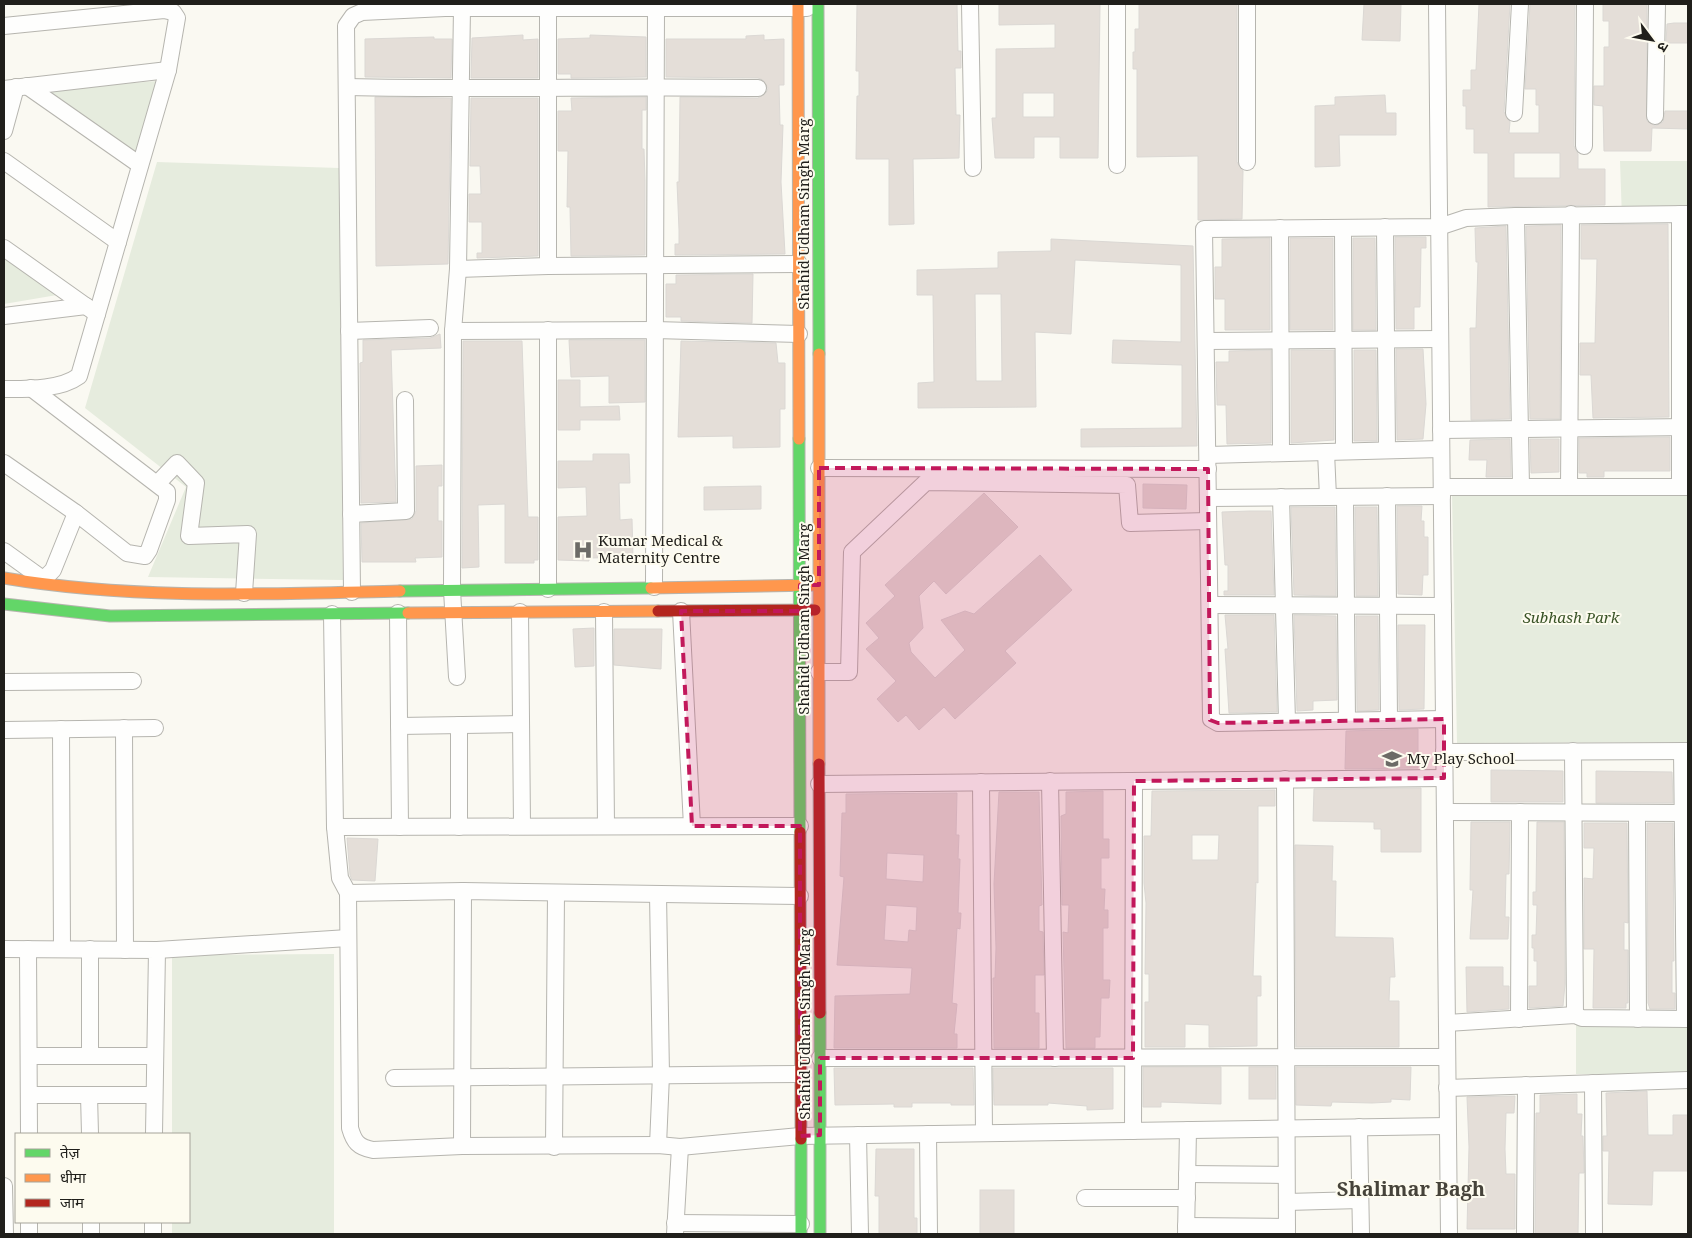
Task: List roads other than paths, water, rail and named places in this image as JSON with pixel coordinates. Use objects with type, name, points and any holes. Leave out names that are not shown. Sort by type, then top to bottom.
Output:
[{"type":"street","points":[[970,4],[973,168]]},
{"type":"street","points":[[1117,165],[1118,4]]},
{"type":"street","points":[[1247,4],[1247,162]]},
{"type":"street","points":[[1437,4],[1449,1234]]},
{"type":"street","points":[[1514,113],[1520,4]]},
{"type":"street","points":[[1584,146],[1585,4]]},
{"type":"street","points":[[1655,116],[1657,4]]},
{"type":"street","name":"Shahid Udham Singh Marg","points":[[798,6],[801,1229]]},
{"type":"street","points":[[352,592],[346,26],[353,16],[362,12],[462,8],[818,6]]},
{"type":"street","name":"Shahid Udham Singh Marg","points":[[818,6],[820,1234]]},
{"type":"street","points":[[458,677],[452,590],[453,331],[458,269],[462,8]]},
{"type":"street","points":[[548,8],[548,266]]},
{"type":"street","points":[[654,587],[656,8]]},
{"type":"street","points":[[4,26],[164,10],[173,12],[177,18],[168,70],[118,242],[91,310],[79,376],[71,382],[31,388],[4,389]]},
{"type":"street","points":[[15,87],[168,70]]},
{"type":"street","points":[[347,87],[462,90],[656,86],[758,88]]},
{"type":"street","points":[[4,131],[15,87]]},
{"type":"street","points":[[15,87],[140,165]]},
{"type":"street","points":[[4,161],[118,242]]},
{"type":"street","points":[[1569,487],[1572,214]]},
{"type":"street","points":[[1208,498],[1387,496],[1520,487],[1684,487],[1684,214],[1572,214],[1466,218],[1439,227],[1204,229],[1211,719],[1218,723],[1444,719]]},
{"type":"street","points":[[1516,216],[1520,487]]},
{"type":"street","points":[[1280,228],[1281,453]]},
{"type":"street","points":[[1343,228],[1344,451]]},
{"type":"street","points":[[1386,228],[1387,450]]},
{"type":"street","points":[[4,248],[91,310]]},
{"type":"street","points":[[458,269],[548,266],[799,264]]},
{"type":"street","points":[[4,316],[91,310]]},
{"type":"street","points":[[349,332],[430,328]]},
{"type":"street","points":[[548,330],[548,589]]},
{"type":"street","points":[[453,331],[655,330],[799,334]]},
{"type":"street","points":[[1206,341],[1440,339]]},
{"type":"street","points":[[4,463],[76,513],[127,553],[145,556],[149,550],[167,500],[167,492],[158,483],[31,388]]},
{"type":"street","points":[[351,514],[406,511],[405,400]]},
{"type":"street","points":[[1441,430],[1684,427]]},
{"type":"street","points":[[819,468],[1208,462],[1281,453],[1441,449]]},
{"type":"street","points":[[1326,452],[1336,497],[1345,605],[1347,720]]},
{"type":"street","points":[[158,483],[176,463],[196,483],[189,536],[248,534],[244,593]]},
{"type":"street","points":[[819,672],[849,672],[852,552],[926,482],[1127,485],[1130,523],[1208,521]]},
{"type":"street","points":[[1387,496],[1389,605],[1388,719]]},
{"type":"street","points":[[1282,498],[1287,721]]},
{"type":"street","points":[[4,551],[40,577],[46,576],[53,570],[76,513]]},
{"type":"street","points":[[4,578],[38,585],[113,592],[352,592],[819,585]]},
{"type":"street","points":[[4,604],[33,609],[110,616],[819,610]]},
{"type":"street","points":[[1210,605],[1443,606]]},
{"type":"street","points":[[520,612],[522,826]]},
{"type":"street","points":[[604,612],[606,826]]},
{"type":"street","points":[[681,612],[692,826]]},
{"type":"street","points":[[398,613],[400,827]]},
{"type":"street","points":[[332,614],[335,827],[340,878],[348,893],[350,1128],[354,1140],[360,1147],[372,1150],[462,1146],[658,1145],[680,1147],[800,1136],[1448,1126]]},
{"type":"street","points":[[4,682],[133,681]]},
{"type":"street","points":[[399,726],[521,724]]},
{"type":"street","points":[[459,725],[459,827]]},
{"type":"street","points":[[124,728],[125,950]]},
{"type":"street","points":[[4,730],[155,728]]},
{"type":"street","points":[[61,729],[62,949]]},
{"type":"street","points":[[1573,751],[1575,1016]]},
{"type":"street","points":[[1444,752],[1685,751],[1687,1019],[1582,1018],[1575,1016],[1447,1023]]},
{"type":"street","points":[[820,784],[1444,778]]},
{"type":"street","points":[[1188,1130],[1186,1230],[1287,1230],[1284,779]]},
{"type":"street","points":[[1133,1131],[1134,781]]},
{"type":"street","points":[[981,782],[984,1133]]},
{"type":"street","points":[[1050,782],[1055,1058]]},
{"type":"street","points":[[1445,812],[1685,813]]},
{"type":"street","points":[[1519,1019],[1520,812]]},
{"type":"street","points":[[1636,813],[1638,1018]]},
{"type":"street","points":[[335,827],[800,826]]},
{"type":"street","points":[[348,893],[463,891],[800,896]]},
{"type":"street","points":[[462,1146],[464,1077],[463,891]]},
{"type":"street","points":[[554,1147],[556,893]]},
{"type":"street","points":[[658,894],[661,1075],[658,1145]]},
{"type":"street","points":[[4,949],[157,950],[348,938]]},
{"type":"street","points":[[28,949],[29,1133]]},
{"type":"street","points":[[90,950],[90,1056]]},
{"type":"street","points":[[154,1133],[157,950]]},
{"type":"street","points":[[29,1056],[155,1056]]},
{"type":"street","points":[[820,1058],[1447,1057]]},
{"type":"street","points":[[394,1078],[800,1074]]},
{"type":"street","points":[[1447,1088],[1688,1080]]},
{"type":"street","points":[[1593,1083],[1594,1234]]},
{"type":"street","points":[[1525,1234],[1526,1085]]},
{"type":"street","points":[[29,1095],[154,1095]]},
{"type":"street","points":[[89,1095],[90,1133]]},
{"type":"street","points":[[1359,1127],[1361,1234]]},
{"type":"street","points":[[928,1134],[929,1234]]},
{"type":"street","points":[[858,1135],[860,1234]]},
{"type":"street","points":[[680,1147],[675,1228],[801,1229]]},
{"type":"street","points":[[1187,1174],[1286,1175]]},
{"type":"street","points":[[4,1186],[5,1234]]},
{"type":"street","points":[[1085,1198],[1187,1198]]},
{"type":"street","points":[[1287,1202],[1360,1200]]},
{"type":"place","name":"Kumar Medical & Maternity Centre","points":[[583,550]]},
{"type":"place","name":"My Play School","points":[[1392,759]]},
{"type":"district","name":"Shalimar Bagh","points":[[1411,1189]]},
{"type":"park label","name":"Subhash Park","points":[[1571,618]]}]
